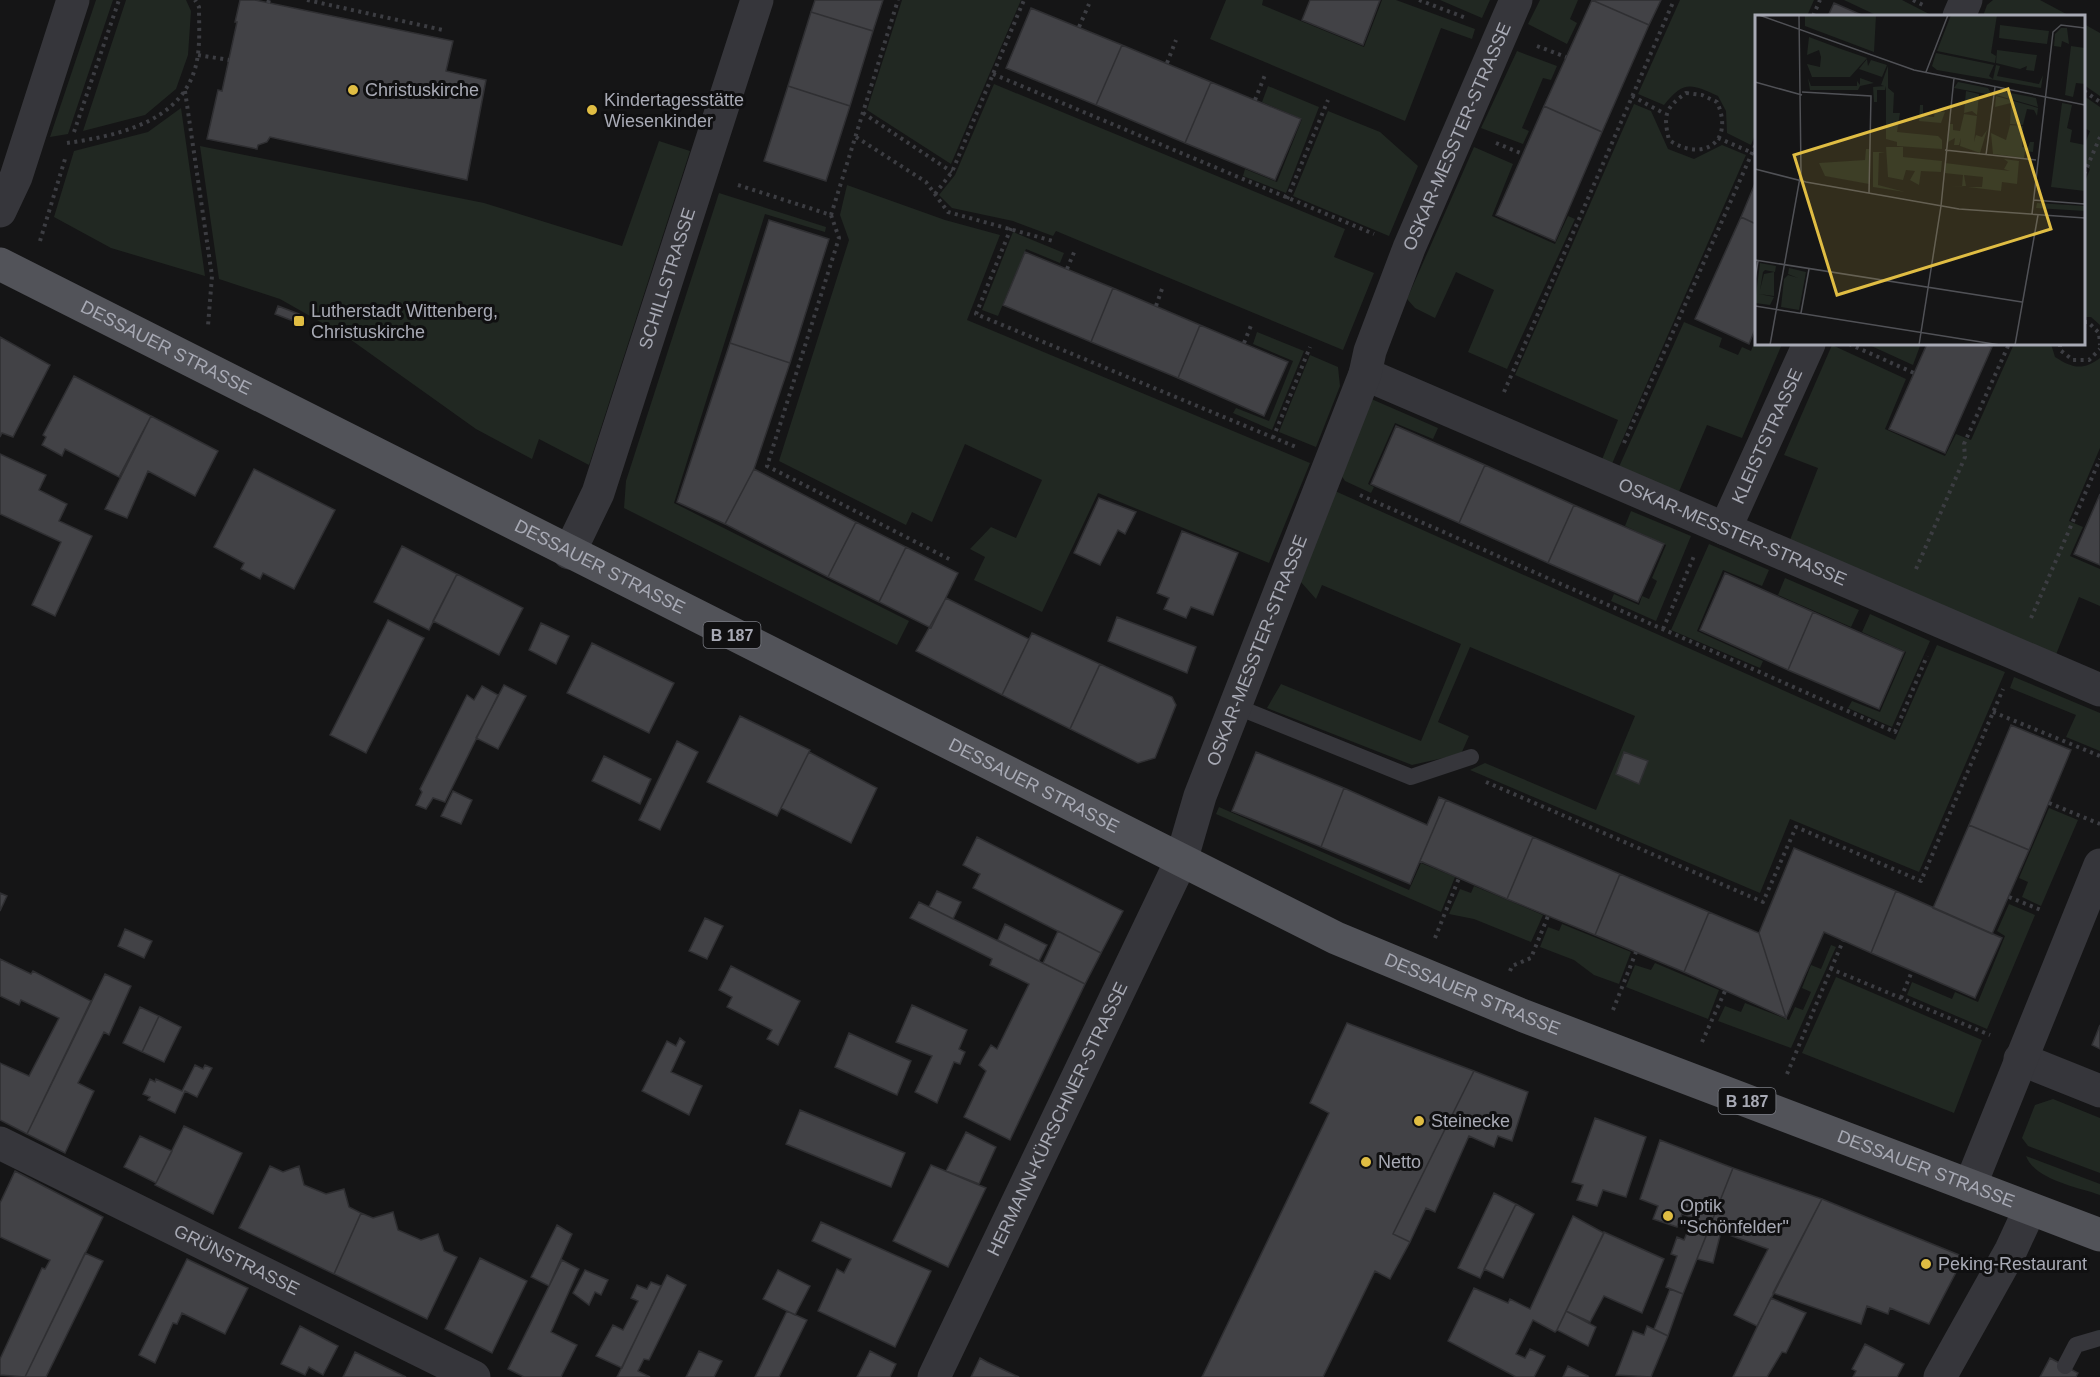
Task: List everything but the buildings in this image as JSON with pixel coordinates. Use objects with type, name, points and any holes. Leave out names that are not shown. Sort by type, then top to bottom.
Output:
[{"type":"main road","name":"DESSAUER STRASSE","points":[[0,264],[1336,938],[1599,1045],[2100,1235]]},
{"type":"street","points":[[0,211],[16,177],[73,0]]},
{"type":"street","name":"SCHILLSTRASSE","points":[[570,553],[598,493],[757,0]]},
{"type":"street","name":"OSKAR-MESSTER-STRASSE","points":[[1181,861],[1200,796],[1365,374],[1370,351],[1409,248],[1516,0]]},
{"type":"street","points":[[1959,15],[1966,0]]},
{"type":"street","name":"KLEISTSTRASSE","points":[[1716,525],[1808,345]]},
{"type":"street","name":"OSKAR-MESSTER-STRASSE","points":[[1365,374],[1488,429],[2100,690]]},
{"type":"street","name":"HERMANN-KÜRSCHNER-STRASSE","points":[[934,1377],[1181,861]]},
{"type":"street","points":[[1970,1186],[2100,865]]},
{"type":"street","points":[[2022,1054],[2100,1091]]},
{"type":"street","name":"GRÜNSTRASSE","points":[[0,1143],[474,1377]]},
{"type":"street","points":[[1940,1377],[2011,1250],[2030,1209]]},
{"type":"lane","points":[[1235,706],[1411,777],[1450,767],[1471,757]]},
{"type":"lane","points":[[2065,1366],[2076,1345],[2100,1338]]},
{"type":"path","points":[[28,279],[70,142],[119,0]]},
{"type":"path","points":[[195,0],[199,7],[198,55],[185,92],[212,276],[205,368]]},
{"type":"path","points":[[307,0],[443,30]]},
{"type":"path","points":[[898,0],[831,215],[839,238],[767,466],[953,561]]},
{"type":"path","points":[[935,194],[952,172],[1024,0]]},
{"type":"path","points":[[1419,0],[1502,32]]},
{"type":"path","points":[[1488,429],[1674,0]]},
{"type":"path","points":[[1813,15],[1820,0]]},
{"type":"path","points":[[1079,27],[1089,4]]},
{"type":"path","points":[[1167,63],[1176,40]]},
{"type":"path","points":[[198,55],[228,60]]},
{"type":"path","points":[[993,74],[1287,199],[1409,248]]},
{"type":"path","points":[[1255,100],[1265,75]]},
{"type":"path","points":[[28,141],[50,145],[117,134],[154,120],[185,92]]},
{"type":"path","points":[[2085,92],[2100,102]]},
{"type":"path","points":[[1686,93],[1702,95],[1717,102],[1722,113],[1723,125],[1718,138],[1711,146],[1697,151],[1682,149],[1669,140],[1665,114],[1673,102],[1686,93]]},
{"type":"path","points":[[1632,96],[1665,114]]},
{"type":"path","points":[[1287,199],[1328,100]]},
{"type":"path","points":[[863,114],[952,172]]},
{"type":"path","points":[[856,136],[926,182],[948,212],[1053,241]]},
{"type":"path","points":[[2085,172],[2100,137]]},
{"type":"path","points":[[1718,138],[1752,153]]},
{"type":"path","points":[[1608,480],[1755,146]]},
{"type":"path","points":[[702,174],[831,215]]},
{"type":"path","points":[[1011,228],[976,314],[1273,438],[1327,470],[1663,629],[1895,732],[1941,622]]},
{"type":"path","points":[[1067,269],[1075,250]]},
{"type":"path","points":[[1156,306],[1163,286]]},
{"type":"path","points":[[2060,345],[2060,350],[2073,360],[2089,360],[2100,347],[2099,333],[2088,322],[2085,322]]},
{"type":"path","points":[[1244,343],[1252,323]]},
{"type":"path","points":[[1850,345],[1914,373]]},
{"type":"path","points":[[1901,604],[1965,457],[1964,444],[2009,345]]},
{"type":"path","points":[[1273,438],[1310,347]]},
{"type":"path","points":[[1450,767],[1764,902],[1796,827],[1921,881],[1993,712],[2015,654],[2100,459]]},
{"type":"path","points":[[1663,629],[1716,525]]},
{"type":"path","points":[[1993,712],[2100,756]]},
{"type":"path","points":[[2049,803],[2100,824]]},
{"type":"path","points":[[1420,974],[1460,878]]},
{"type":"path","points":[[1497,1005],[1512,966],[1531,958],[1548,916]]},
{"type":"path","points":[[1772,1111],[1843,941]]},
{"type":"path","points":[[1599,1045],[1636,952]]},
{"type":"path","points":[[1832,969],[2022,1054]]},
{"type":"path","points":[[1901,998],[1912,971]]},
{"type":"path","points":[[1686,1078],[1725,991]]},
{"type":"shaded area","points":[[96,0],[113,0],[68,134],[50,137]]},
{"type":"shaded area","points":[[126,0],[186,0],[191,11],[188,55],[176,89],[145,115],[83,131]]},
{"type":"shaded area","points":[[902,0],[1021,0],[951,164],[867,110]]},
{"type":"shaded area","points":[[1226,0],[1263,0],[1262,5],[1364,47],[1382,0],[1396,0],[1475,29],[1472,39],[1441,28],[1405,121],[1210,39]]},
{"type":"shaded area","points":[[1440,0],[1490,0],[1482,18]]},
{"type":"shaded area","points":[[1540,0],[1578,0],[1570,19],[1577,23],[1567,44],[1528,24]]},
{"type":"shaded area","points":[[1680,0],[1814,0],[1807,15],[1755,15],[1755,135],[1751,145],[1727,133],[1726,111],[1718,96],[1701,89],[1688,87],[1677,91],[1664,105],[1638,94]]},
{"type":"shaded area","points":[[1844,0],[1902,0],[1931,15],[1876,15]]},
{"type":"shaded area","points":[[1993,0],[2040,0],[2068,15],[1983,15],[1987,5]]},
{"type":"shaded area","points":[[2085,25],[2100,33],[2100,96],[2085,86]]},
{"type":"shaded area","points":[[1517,51],[1557,66],[1551,80],[1543,78],[1522,128],[1529,131],[1523,144],[1481,128]]},
{"type":"shaded area","points":[[994,84],[1345,229],[1334,257],[1374,273],[1343,350],[1056,231],[1053,236],[1013,221],[952,208],[939,195],[955,175]]},
{"type":"shaded area","points":[[1268,86],[1319,107],[1286,193],[1243,176],[1245,169],[1277,182],[1302,119],[1262,102]]},
{"type":"shaded area","points":[[2085,97],[2100,107],[2100,325],[2091,317],[2085,317],[2085,182],[2090,169],[2085,166],[2085,144],[2090,131],[2085,128]]},
{"type":"shaded area","points":[[1634,104],[1651,111],[1668,149],[1694,159],[1722,145],[1746,155],[1611,466],[1601,462],[1618,420],[1515,375]]},
{"type":"shaded area","points":[[181,108],[205,276],[111,248],[54,217],[74,151],[148,132]]},
{"type":"shaded area","points":[[1328,111],[1380,132],[1418,166],[1389,236],[1293,196]]},
{"type":"shaded area","points":[[659,141],[690,151],[589,465],[539,439],[532,459],[476,429],[347,337],[280,299],[219,279],[200,146],[484,203],[622,246]]},
{"type":"shaded area","points":[[1474,147],[1513,164],[1492,216],[1555,244],[1568,216],[1575,219],[1507,369],[1468,352],[1494,290],[1456,272],[1435,318],[1415,308],[1407,299]]},
{"type":"shaded area","points":[[847,185],[945,220],[1000,235],[967,320],[1310,463],[1269,563],[1098,493],[1042,612],[974,580],[985,557],[970,549],[991,527],[1016,538],[1042,480],[965,444],[932,522],[912,512],[906,525],[779,461],[849,240],[840,215]]},
{"type":"shaded area","points":[[719,193],[826,227],[825,232],[765,214],[674,503],[909,621],[897,645],[624,508],[626,481]]},
{"type":"shaded area","points":[[1013,232],[1064,253],[1060,263],[1026,249],[998,316],[982,310]]},
{"type":"shaded area","points":[[1684,322],[1722,338],[1719,347],[1738,355],[1742,347],[1751,351],[1755,341],[1755,345],[1782,345],[1742,438],[1707,425],[1678,494],[1618,469]]},
{"type":"shaded area","points":[[1257,332],[1304,351],[1272,430],[1233,413],[1236,408],[1269,421],[1293,361],[1253,344]]},
{"type":"shaded area","points":[[1832,345],[1906,379],[1885,429],[1945,456],[1956,434],[1971,440],[2014,345],[2051,345],[2055,357],[2072,366],[2088,365],[2100,358],[2100,448],[2069,521],[2083,527],[2070,556],[2100,569],[2100,606],[2079,597],[2055,657],[1790,540],[1818,468],[1784,455]]},
{"type":"shaded area","points":[[1869,345],[1918,345],[1920,346],[1913,365]]},
{"type":"shaded area","points":[[1310,355],[1338,367],[1340,386],[1316,447],[1279,432]]},
{"type":"shaded area","points":[[1369,398],[1438,428],[1433,439],[1395,423],[1368,484],[1374,487],[1371,493],[1345,481],[1339,472]]},
{"type":"shaded area","points":[[1335,491],[1895,740],[1937,645],[2005,672],[1919,872],[1790,819],[1760,893],[1470,770],[1485,763],[1596,810],[1635,716],[1470,647],[1438,722],[1469,736],[1461,754],[1412,765],[1267,708],[1281,684],[1421,741],[1461,644],[1322,585],[1316,599],[1300,581]]},
{"type":"shaded area","points":[[1631,511],[1691,536],[1656,621],[1611,601],[1614,594],[1639,605],[1642,596],[1649,599],[1657,581],[1652,578],[1666,545],[1625,526]]},
{"type":"shaded area","points":[[1709,544],[1769,570],[1762,586],[1723,570],[1697,631],[1763,661],[1760,668],[1671,630]]},
{"type":"shaded area","points":[[1785,578],[1859,610],[1851,627],[1778,595]]},
{"type":"shaded area","points":[[1870,614],[1930,641],[1892,727],[1848,708],[1852,701],[1880,712],[1906,652],[1862,632]]},
{"type":"shaded area","points":[[2014,677],[2100,713],[2100,751],[2066,737],[2076,715],[2010,688]]},
{"type":"shaded area","points":[[1219,807],[1409,890],[1421,863],[1455,877],[1441,912],[1216,814]]},
{"type":"shaded area","points":[[2049,808],[2078,820],[2041,906],[2022,897],[2028,882],[2019,878]]},
{"type":"shaded area","points":[[1474,886],[1543,915],[1531,942],[1474,919],[1449,914],[1460,889],[1471,893]]},
{"type":"shaded area","points":[[2009,904],[2035,915],[1987,1029],[1907,995],[1912,982],[1952,999],[1955,992],[1978,1002],[2005,936],[1997,931]]},
{"type":"shaded area","points":[[1562,924],[1631,952],[1619,984],[1594,975],[1574,960],[1540,947],[1548,927],[1559,931]]},
{"type":"shaded area","points":[[1831,945],[1836,947],[1791,1048],[1718,1021],[1725,1006],[1741,1012],[1745,1003],[1789,1020],[1795,1007],[1803,1010],[1811,992],[1802,988],[1811,965],[1821,969]]},
{"type":"shaded area","points":[[1655,963],[1719,990],[1708,1019],[1626,987],[1635,965],[1651,970]]},
{"type":"shaded area","points":[[1836,977],[1982,1040],[1954,1113],[1802,1053]]},
{"type":"shaded area","points":[[2053,1099],[2100,1118],[2100,1173],[2028,1146],[2022,1138],[2035,1105]]},
{"type":"shaded area","points":[[2026,1156],[2100,1184],[2100,1195],[2047,1177],[2031,1164]]},
{"type":"place","name":"Christuskirche","points":[[353,90]]},
{"type":"place","name":"Kindertagesstätte Wiesenkinder","points":[[592,110]]},
{"type":"place","name":"Lutherstadt Wittenberg, Christuskirche","points":[[299,321]]},
{"type":"place","name":"Steinecke","points":[[1419,1121]]},
{"type":"place","name":"Netto","points":[[1366,1162]]},
{"type":"place","name":"Optik \"Schönfelder\"","points":[[1668,1216]]},
{"type":"place","name":"Peking-Restaurant","points":[[1926,1264]]}]
